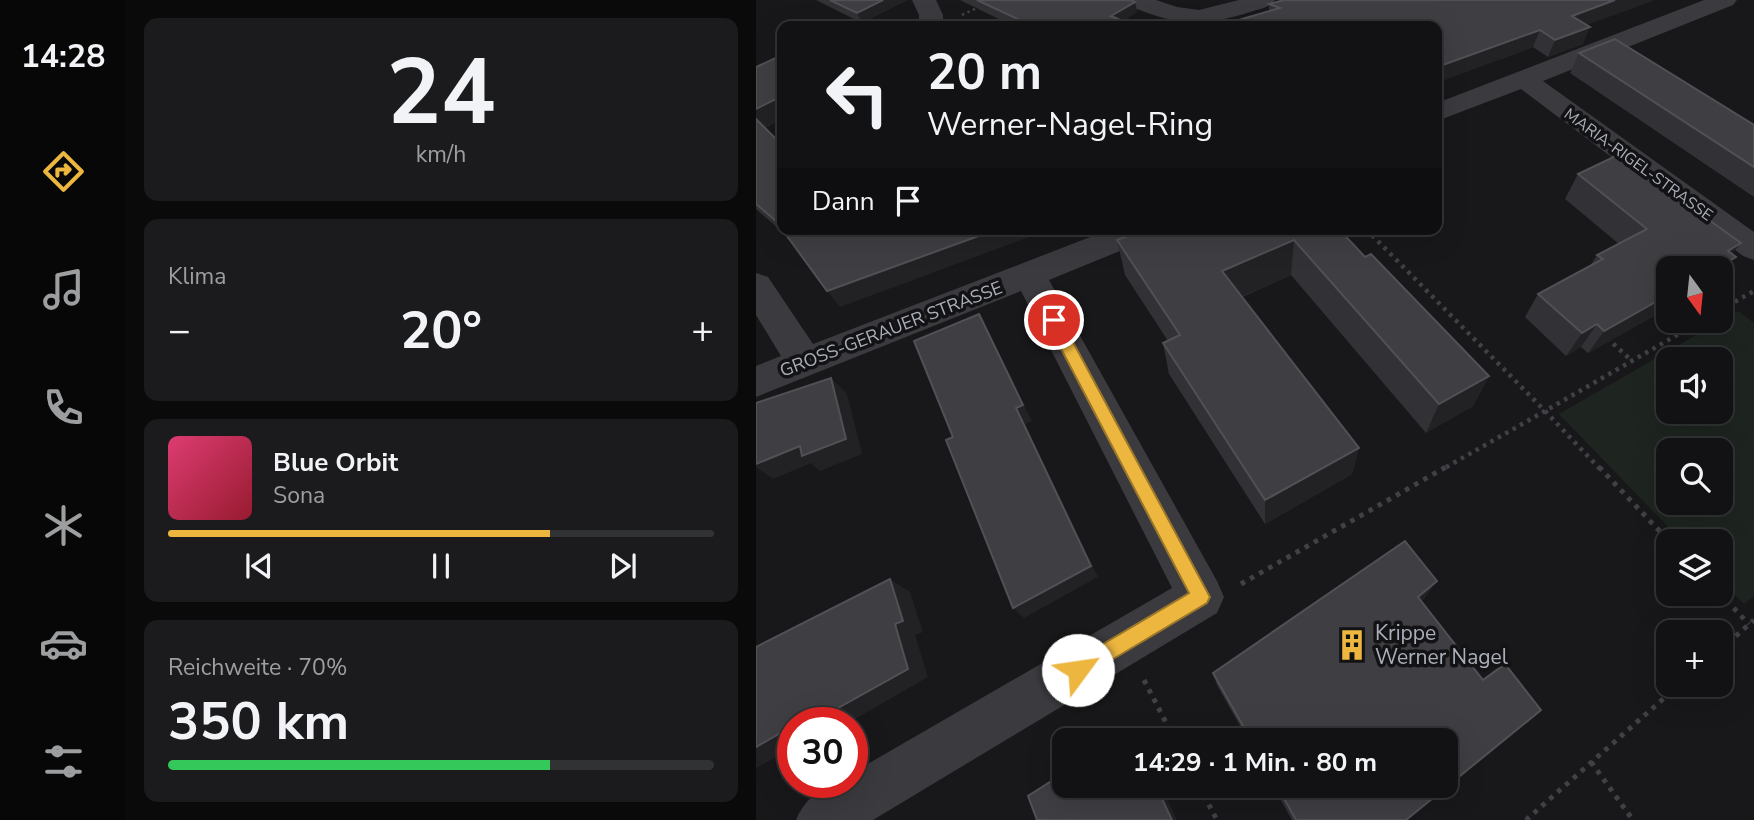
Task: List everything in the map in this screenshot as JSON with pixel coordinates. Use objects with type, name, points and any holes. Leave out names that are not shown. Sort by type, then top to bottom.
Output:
[{"type":"street","points":[[924,0],[931,21]]},
{"type":"street","points":[[1135,0],[1176,17],[1204,18],[1263,0]]},
{"type":"street","points":[[1442,111],[1725,0]]},
{"type":"street","points":[[1149,21],[1164,12]]},
{"type":"street","name":"MARIA-RIGEL-STRASSE","points":[[1524,79],[1754,248]]},
{"type":"street","name":"GROSS-GERAUER STRASSE","points":[[756,382],[1128,235]]},
{"type":"street","points":[[823,820],[1200,597],[1029,274]]},
{"type":"street","points":[[756,286],[805,363]]},
{"type":"path","points":[[1372,235],[1658,529]]},
{"type":"path","points":[[1733,304],[1753,294]]},
{"type":"path","points":[[1200,597],[1250,581],[1680,333]]},
{"type":"path","points":[[1602,335],[1632,361]]},
{"type":"path","points":[[1733,606],[1751,622],[1733,638]]},
{"type":"path","points":[[1124,642],[1169,728]]},
{"type":"path","points":[[1525,820],[1665,697]]},
{"type":"path","points":[[1591,762],[1633,820]]},
{"type":"path","points":[[1205,798],[1217,820]]},
{"type":"shaded area","points":[[1738,311],[1754,323],[1754,596],[1744,604],[1733,593],[1733,529],[1670,529],[1657,515],[1733,515],[1733,438],[1656,438],[1656,514],[1559,414],[1656,358],[1656,424],[1733,424],[1733,347],[1675,347],[1700,333],[1733,333],[1733,314]]},
{"type":"building","points":[[830,0],[883,0],[857,13]]},
{"type":"building","points":[[977,0],[1135,2],[1111,16],[1122,21],[1022,21]]},
{"type":"building","points":[[1284,0],[1615,0],[1572,16],[1590,27],[1555,40],[1540,30],[1442,65],[1442,21],[1235,21],[1280,8],[1269,4]]},
{"type":"building","points":[[1615,39],[1754,125],[1754,167],[1579,53]]},
{"type":"building","points":[[777,57],[777,98],[756,109],[756,67]]},
{"type":"building","points":[[756,119],[777,140],[777,222],[756,204]]},
{"type":"building","points":[[1618,155],[1741,243],[1728,251],[1736,257],[1656,256],[1656,302],[1604,331],[1597,324],[1582,333],[1538,294],[1603,259],[1597,255],[1647,229],[1578,174]]},
{"type":"building","points":[[786,235],[981,235],[827,291]]},
{"type":"building","points":[[1130,235],[1345,235],[1365,257],[1371,254],[1489,376],[1439,404],[1294,240],[1222,271],[1359,448],[1265,500],[1163,343],[1180,335],[1117,240]]},
{"type":"building","points":[[979,314],[1023,405],[1016,408],[1091,566],[1013,608],[946,440],[953,437],[914,341]]},
{"type":"building","points":[[831,378],[846,439],[802,456],[800,446],[756,464],[756,403]]},
{"type":"building","name":"Krippe Werner Nagel","points":[[1405,541],[1437,581],[1418,597],[1483,680],[1505,664],[1541,710],[1458,778],[1458,728],[1244,728],[1213,673]]},
{"type":"building","points":[[890,579],[903,621],[895,624],[908,669],[840,707],[777,707],[777,735],[756,747],[756,647]]},
{"type":"building","points":[[1052,781],[1052,798],[1162,798],[1172,820],[1037,820],[1028,796]]},
{"type":"building","name":"Krippe Werner Nagel","points":[[1284,798],[1433,798],[1406,820],[1296,820]]},
{"type":"place","name":"Krippe Werner Nagel","points":[[1352,645]]},
{"type":"route","points":[[1054,320],[1200,597],[1078,670]]}]
